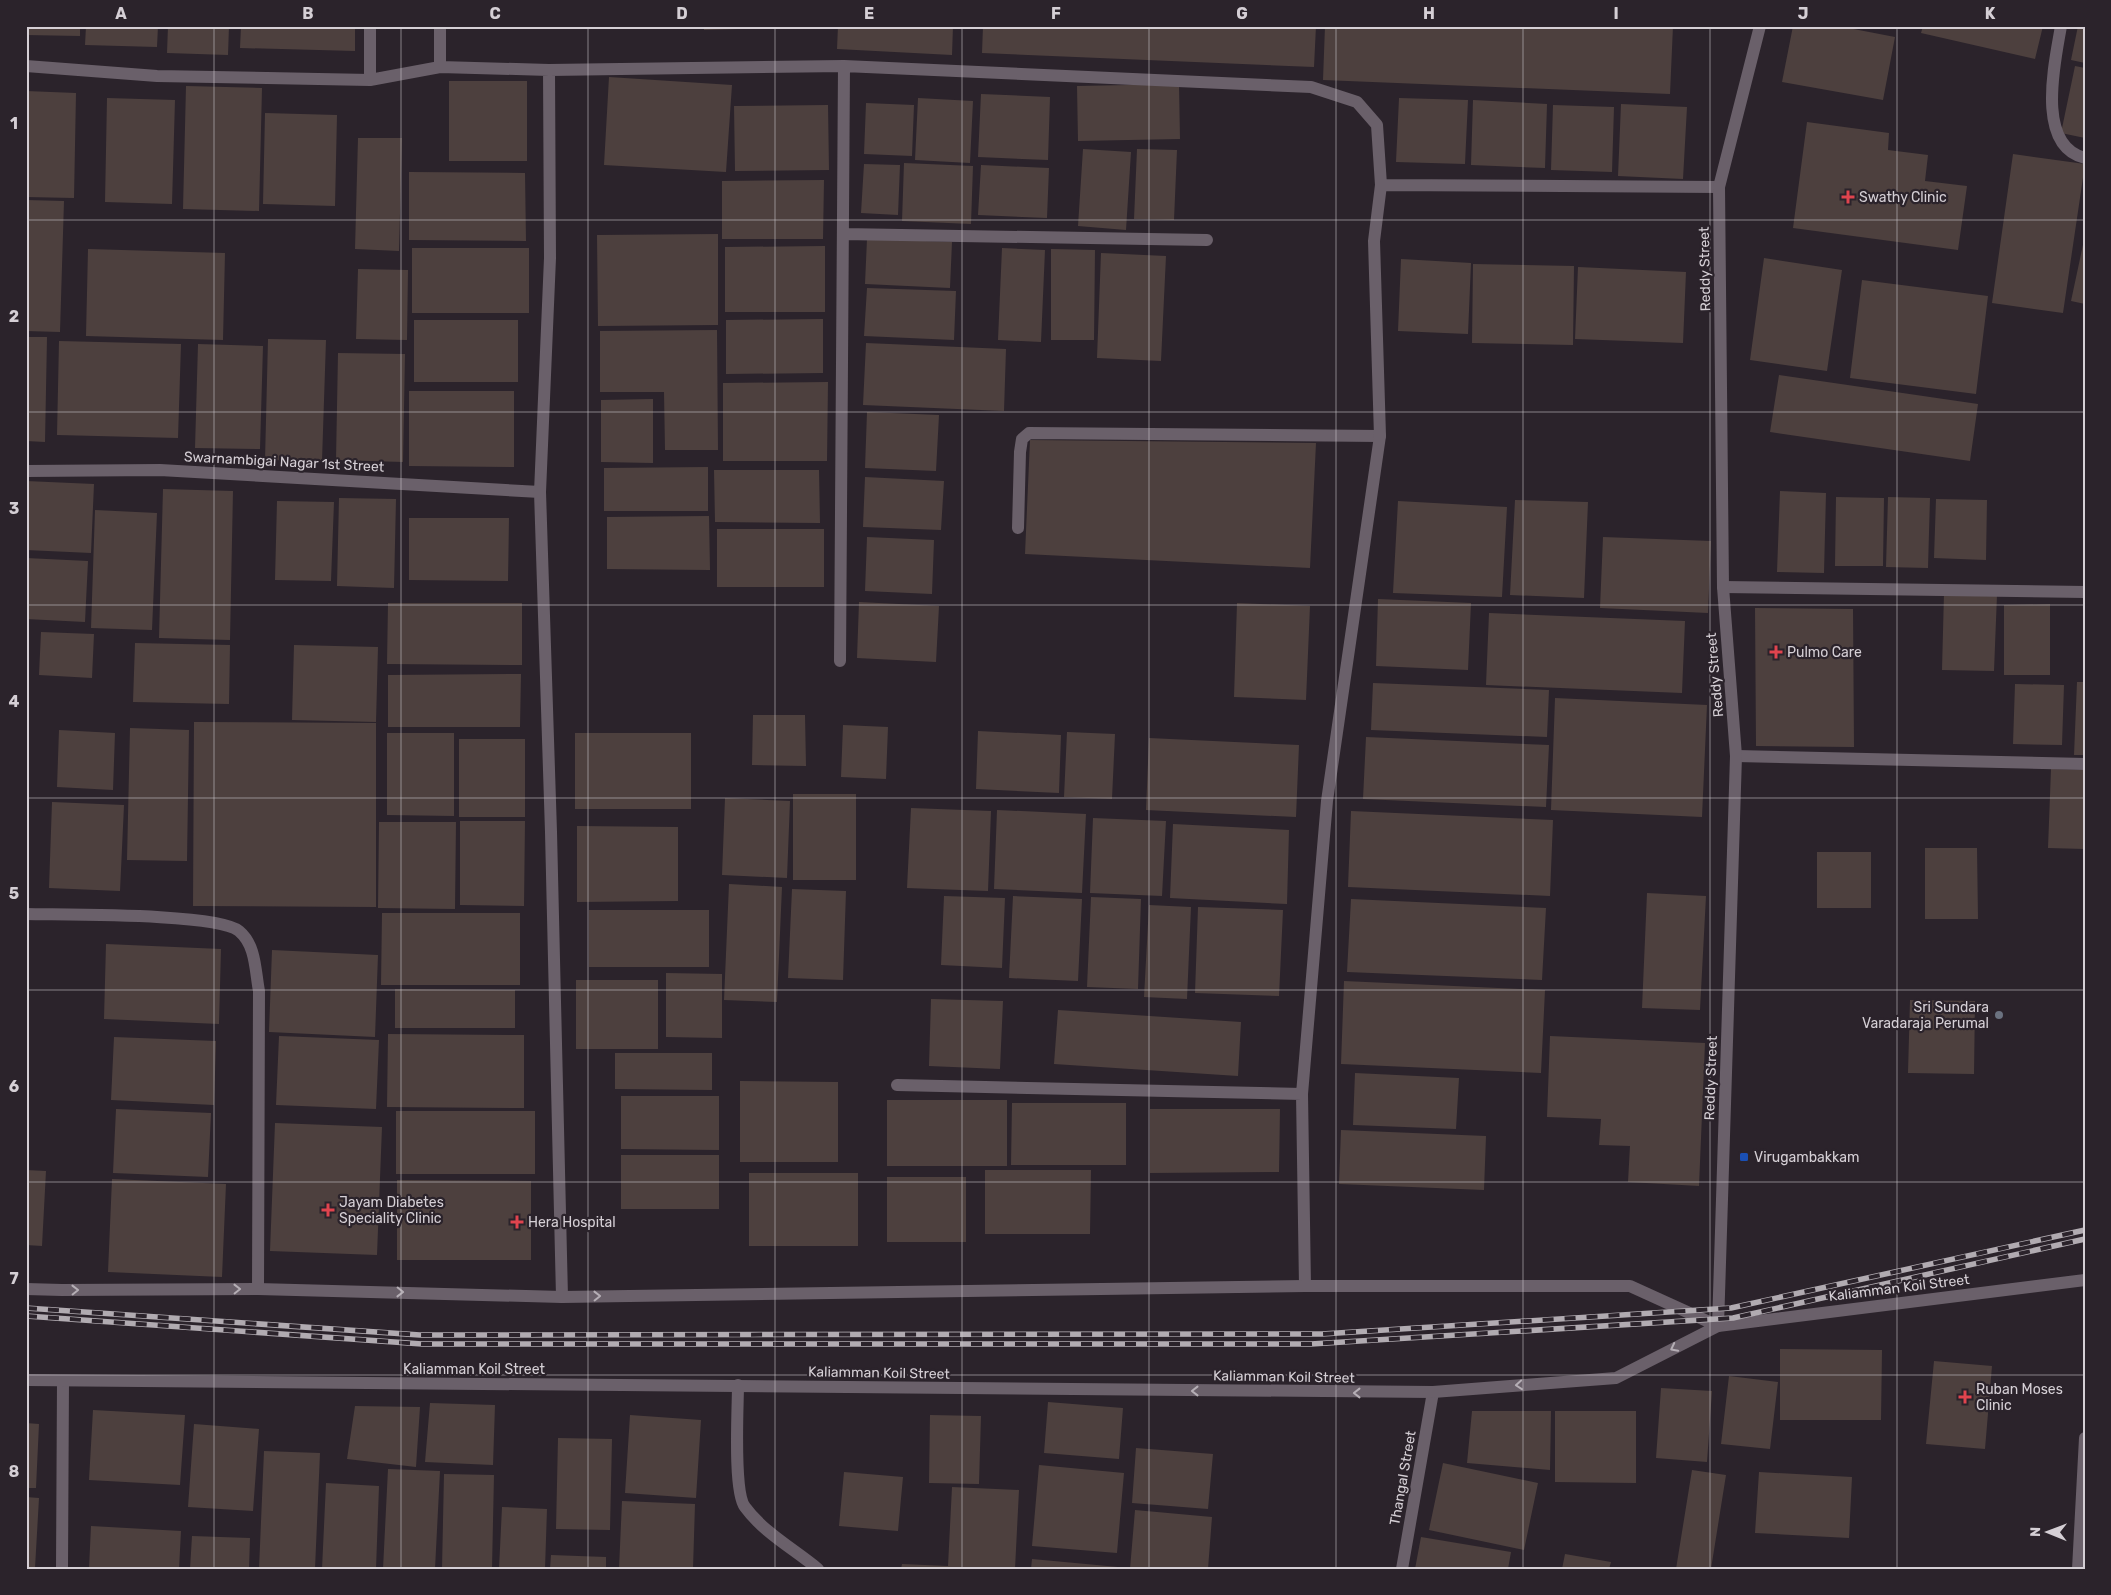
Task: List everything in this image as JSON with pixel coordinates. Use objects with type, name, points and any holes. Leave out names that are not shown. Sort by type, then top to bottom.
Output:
[{"type":"street","points":[[370,26],[370,80]]},
{"type":"street","points":[[440,26],[440,67]]},
{"type":"street","name":"Reddy Street","points":[[1718,1326],[1736,756],[1723,587],[1719,187],[1760,26]]},
{"type":"street","points":[[2061,26],[2053,73],[2053,122],[2057,135],[2064,146],[2079,157],[2085,158]]},
{"type":"street","points":[[26,66],[158,76],[370,80],[440,67],[549,70],[844,66],[1311,87],[1356,102],[1376,125],[1381,185],[1374,241],[1380,436],[1327,801],[1302,1094],[1305,1286]]},
{"type":"street","points":[[840,661],[844,66]]},
{"type":"street","points":[[549,70],[550,258],[540,492],[551,832],[562,1297]]},
{"type":"street","points":[[1381,185],[1719,187]]},
{"type":"street","points":[[843,234],[1208,240]]},
{"type":"street","points":[[1018,528],[1020,452],[1022,439],[1029,433],[1380,436]]},
{"type":"street","name":"Swarnambigai Nagar 1st Street","points":[[26,471],[160,470],[540,492]]},
{"type":"street","points":[[1723,587],[2085,592]]},
{"type":"street","points":[[1736,756],[2085,764]]},
{"type":"street","points":[[26,914],[190,919],[217,922],[238,930],[251,948],[259,991],[258,1289]]},
{"type":"street","points":[[897,1084],[1302,1094]]},
{"type":"street","name":"Kaliamman Koil Street","points":[[26,1380],[1433,1392],[1616,1378],[1718,1326],[2085,1280]]},
{"type":"street","points":[[26,1289],[258,1289],[562,1297],[1305,1286],[1630,1286],[1718,1326]]},
{"type":"street","points":[[62,1569],[63,1381]]},
{"type":"street","points":[[738,1385],[736,1452],[743,1506],[769,1532],[818,1569]]},
{"type":"street","name":"Thangal Street","points":[[1402,1569],[1433,1392]]},
{"type":"street","points":[[2078,1569],[2085,1438]]},
{"type":"building","points":[[26,26],[80,26],[80,36],[26,35]]},
{"type":"building","points":[[86,26],[158,26],[157,47],[85,45]]},
{"type":"building","points":[[168,26],[229,26],[228,55],[167,53]]},
{"type":"building","points":[[241,26],[355,26],[355,51],[240,48]]},
{"type":"building","points":[[704,26],[776,26],[776,28],[704,30]]},
{"type":"building","points":[[838,26],[953,26],[952,55],[837,49]]},
{"type":"building","points":[[983,26],[1316,26],[1314,67],[982,53]]},
{"type":"building","points":[[1325,26],[1673,26],[1670,94],[1323,80]]},
{"type":"building","points":[[1793,26],[1838,26],[1895,37],[1883,100],[1782,82]]},
{"type":"building","points":[[1923,26],[2043,26],[2035,59],[1921,33]]},
{"type":"building","points":[[2078,26],[2085,26],[2085,63],[2071,60]]},
{"type":"building","points":[[2075,66],[2085,68],[2085,138],[2061,133]]},
{"type":"building","points":[[609,77],[732,85],[726,172],[604,165]]},
{"type":"building","points":[[449,81],[527,81],[527,161],[449,161]]},
{"type":"building","points":[[1179,84],[1180,139],[1078,141],[1077,86]]},
{"type":"building","points":[[186,86],[262,88],[259,211],[183,209]]},
{"type":"building","points":[[26,91],[76,93],[74,198],[26,197]]},
{"type":"building","points":[[981,94],[1050,97],[1048,160],[978,157]]},
{"type":"building","points":[[107,98],[175,100],[172,204],[105,202]]},
{"type":"building","points":[[918,98],[973,101],[970,163],[915,160]]},
{"type":"building","points":[[1399,98],[1468,100],[1465,164],[1396,162]]},
{"type":"building","points":[[1473,100],[1547,104],[1545,168],[1471,165]]},
{"type":"building","points":[[866,103],[914,105],[912,156],[864,154]]},
{"type":"building","points":[[1621,104],[1687,107],[1683,179],[1618,176]]},
{"type":"building","points":[[828,105],[829,170],[735,171],[734,106]]},
{"type":"building","points":[[1553,105],[1614,107],[1612,172],[1551,170]]},
{"type":"building","points":[[265,113],[337,115],[335,206],[263,204]]},
{"type":"building","points":[[1807,122],[1889,133],[1888,150],[1928,155],[1925,181],[1967,186],[1958,250],[1793,228]]},
{"type":"building","points":[[358,138],[402,138],[399,251],[355,249]]},
{"type":"building","points":[[1083,149],[1131,152],[1126,230],[1078,226]]},
{"type":"building","points":[[1137,149],[1177,150],[1174,220],[1134,219]]},
{"type":"building","points":[[2013,154],[2085,164],[2063,313],[1992,303]]},
{"type":"building","points":[[904,163],[973,166],[971,224],[902,221]]},
{"type":"building","points":[[864,164],[900,165],[898,215],[861,213]]},
{"type":"building","points":[[981,165],[1049,168],[1047,218],[978,215]]},
{"type":"building","points":[[409,172],[525,173],[526,241],[409,240]]},
{"type":"building","points":[[824,180],[823,239],[722,239],[722,181]]},
{"type":"building","points":[[26,200],[64,201],[60,332],[26,331]]},
{"type":"building","points":[[718,234],[718,325],[598,326],[597,235]]},
{"type":"building","points":[[867,239],[952,242],[950,288],[865,284]]},
{"type":"building","points":[[2085,240],[2085,304],[2071,301]]},
{"type":"building","points":[[825,246],[825,312],[725,312],[725,247]]},
{"type":"building","points":[[412,248],[529,248],[529,313],[412,313]]},
{"type":"building","points":[[1002,248],[1045,250],[1041,342],[998,340]]},
{"type":"building","points":[[88,249],[225,253],[223,340],[86,336]]},
{"type":"building","points":[[1051,249],[1095,250],[1094,340],[1051,340]]},
{"type":"building","points":[[1101,253],[1166,256],[1161,361],[1097,358]]},
{"type":"building","points":[[1764,258],[1842,270],[1827,371],[1750,360]]},
{"type":"building","points":[[1401,259],[1471,263],[1468,334],[1398,331]]},
{"type":"building","points":[[1473,264],[1574,266],[1573,345],[1472,343]]},
{"type":"building","points":[[1578,267],[1686,272],[1683,343],[1575,339]]},
{"type":"building","points":[[358,269],[408,270],[407,340],[356,339]]},
{"type":"building","points":[[1862,280],[1988,296],[1976,394],[1850,378]]},
{"type":"building","points":[[867,288],[956,291],[954,340],[864,336]]},
{"type":"building","points":[[823,319],[823,373],[726,374],[726,320]]},
{"type":"building","points":[[414,320],[518,320],[518,382],[414,382]]},
{"type":"building","points":[[717,330],[718,450],[665,450],[664,392],[600,392],[600,331]]},
{"type":"building","points":[[26,337],[47,337],[45,442],[26,441]]},
{"type":"building","points":[[268,339],[326,340],[322,461],[265,460]]},
{"type":"building","points":[[59,341],[181,344],[178,438],[57,435]]},
{"type":"building","points":[[866,343],[1006,349],[1004,411],[863,405]]},
{"type":"building","points":[[198,344],[263,346],[260,449],[195,448]]},
{"type":"building","points":[[338,353],[405,354],[403,462],[336,460]]},
{"type":"building","points":[[1779,375],[1978,404],[1970,461],[1770,432]]},
{"type":"building","points":[[828,382],[827,461],[723,461],[723,383]]},
{"type":"building","points":[[409,391],[514,391],[514,467],[409,466]]},
{"type":"building","points":[[653,399],[653,463],[601,462],[601,400]]},
{"type":"building","points":[[867,412],[939,415],[936,471],[865,468]]},
{"type":"building","points":[[1030,440],[1316,443],[1310,568],[1025,554]]},
{"type":"building","points":[[708,467],[708,511],[604,511],[604,468]]},
{"type":"building","points":[[714,470],[819,470],[820,523],[715,522]]},
{"type":"building","points":[[865,477],[944,481],[941,530],[863,527]]},
{"type":"building","points":[[26,481],[94,484],[91,553],[26,550]]},
{"type":"building","points":[[163,489],[233,491],[230,640],[159,638]]},
{"type":"building","points":[[1780,491],[1826,493],[1824,573],[1777,572]]},
{"type":"building","points":[[1836,497],[1884,498],[1883,566],[1835,566]]},
{"type":"building","points":[[1888,497],[1930,498],[1928,568],[1886,567]]},
{"type":"building","points":[[339,498],[396,499],[394,588],[337,586]]},
{"type":"building","points":[[1936,499],[1987,500],[1986,560],[1934,558]]},
{"type":"building","points":[[1515,500],[1588,502],[1584,598],[1510,595]]},
{"type":"building","points":[[277,501],[334,502],[331,581],[275,580]]},
{"type":"building","points":[[1398,501],[1507,507],[1502,597],[1393,593]]},
{"type":"building","points":[[95,510],[157,513],[152,630],[91,628]]},
{"type":"building","points":[[709,516],[710,570],[607,569],[607,517]]},
{"type":"building","points":[[409,518],[509,518],[508,581],[409,580]]},
{"type":"building","points":[[717,529],[824,529],[824,587],[717,587]]},
{"type":"building","points":[[867,537],[934,540],[932,594],[865,591]]},
{"type":"building","points":[[1603,537],[1711,541],[1708,613],[1600,608]]},
{"type":"building","points":[[26,558],[88,561],[85,622],[26,619]]},
{"type":"building","points":[[1944,593],[1997,595],[1994,671],[1942,670]]},
{"type":"building","points":[[1378,599],[1471,603],[1468,670],[1376,666]]},
{"type":"building","points":[[859,602],[939,606],[936,662],[857,658]]},
{"type":"building","points":[[388,603],[522,603],[522,665],[387,664]]},
{"type":"building","points":[[1237,603],[1310,606],[1306,700],[1234,697]]},
{"type":"building","points":[[2050,604],[2050,675],[2004,675],[2004,605]]},
{"type":"building","points":[[1755,608],[1853,609],[1854,747],[1756,746]]},
{"type":"building","points":[[1489,613],[1685,621],[1682,693],[1486,685]]},
{"type":"building","points":[[41,632],[94,634],[92,678],[39,675]]},
{"type":"building","points":[[135,643],[230,645],[229,704],[133,702]]},
{"type":"building","points":[[294,645],[378,647],[376,722],[292,720]]},
{"type":"building","points":[[521,674],[520,727],[388,727],[388,675]]},
{"type":"building","points":[[2077,682],[2085,682],[2085,755],[2074,755]]},
{"type":"building","points":[[1373,683],[1549,690],[1547,737],[1371,730]]},
{"type":"building","points":[[2015,684],[2064,685],[2062,745],[2013,744]]},
{"type":"building","points":[[1555,698],[1707,705],[1702,817],[1551,810]]},
{"type":"building","points":[[753,715],[805,715],[806,766],[752,765]]},
{"type":"building","points":[[194,722],[376,723],[376,907],[193,906]]},
{"type":"building","points":[[843,725],[888,727],[886,779],[841,777]]},
{"type":"building","points":[[130,728],[189,730],[187,861],[127,860]]},
{"type":"building","points":[[59,730],[115,733],[113,790],[57,787]]},
{"type":"building","points":[[978,731],[1061,735],[1059,793],[976,789]]},
{"type":"building","points":[[1067,732],[1115,734],[1112,799],[1064,797]]},
{"type":"building","points":[[387,733],[454,733],[454,816],[387,815]]},
{"type":"building","points":[[575,733],[691,733],[691,809],[575,809]]},
{"type":"building","points":[[1366,737],[1549,745],[1546,807],[1363,799]]},
{"type":"building","points":[[1149,738],[1299,745],[1296,817],[1146,810]]},
{"type":"building","points":[[459,739],[525,739],[525,817],[459,817]]},
{"type":"building","points":[[2051,769],[2085,770],[2085,849],[2048,848]]},
{"type":"building","points":[[793,794],[856,794],[856,880],[793,880]]},
{"type":"building","points":[[725,798],[790,801],[787,878],[722,875]]},
{"type":"building","points":[[52,802],[124,805],[120,891],[49,888]]},
{"type":"building","points":[[911,808],[991,811],[988,891],[907,888]]},
{"type":"building","points":[[997,810],[1086,814],[1082,893],[994,889]]},
{"type":"building","points":[[1351,811],[1553,820],[1550,896],[1348,887]]},
{"type":"building","points":[[1093,818],[1166,821],[1162,896],[1090,893]]},
{"type":"building","points":[[460,821],[525,821],[524,906],[460,905]]},
{"type":"building","points":[[379,822],[456,822],[455,909],[378,908]]},
{"type":"building","points":[[1173,824],[1289,830],[1287,904],[1170,898]]},
{"type":"building","points":[[577,826],[678,827],[678,901],[577,902]]},
{"type":"building","points":[[1925,848],[1977,848],[1978,919],[1925,919]]},
{"type":"building","points":[[1817,852],[1871,852],[1871,908],[1817,908]]},
{"type":"building","points":[[729,884],[782,887],[777,1002],[724,1000]]},
{"type":"building","points":[[792,889],[846,891],[843,980],[788,978]]},
{"type":"building","points":[[1647,893],[1706,896],[1700,1010],[1642,1008]]},
{"type":"building","points":[[944,896],[1005,898],[1002,968],[941,965]]},
{"type":"building","points":[[1013,896],[1082,899],[1078,981],[1009,978]]},
{"type":"building","points":[[1091,897],[1141,899],[1138,989],[1087,987]]},
{"type":"building","points":[[1351,899],[1546,908],[1542,980],[1347,972]]},
{"type":"building","points":[[1149,905],[1191,907],[1187,999],[1144,997]]},
{"type":"building","points":[[1198,907],[1283,910],[1279,996],[1195,993]]},
{"type":"building","points":[[589,910],[709,910],[709,967],[589,967]]},
{"type":"building","points":[[382,913],[520,913],[520,985],[381,985]]},
{"type":"building","points":[[106,944],[221,949],[219,1024],[104,1019]]},
{"type":"building","points":[[272,950],[378,955],[375,1037],[269,1032]]},
{"type":"building","points":[[666,973],[722,974],[722,1038],[666,1037]]},
{"type":"building","points":[[576,980],[658,980],[658,1049],[576,1049]]},
{"type":"building","points":[[1344,981],[1545,990],[1541,1073],[1341,1064]]},
{"type":"building","points":[[395,989],[515,990],[515,1028],[395,1028]]},
{"type":"building","points":[[931,999],[1003,1001],[1000,1069],[929,1066]]},
{"type":"building","points":[[1910,1000],[1975,1001],[1974,1074],[1908,1073]]},
{"type":"building","points":[[1058,1010],[1241,1022],[1238,1076],[1054,1064]]},
{"type":"building","points":[[388,1034],[524,1035],[524,1108],[387,1107]]},
{"type":"building","points":[[279,1036],[379,1040],[376,1109],[276,1105]]},
{"type":"building","points":[[1550,1036],[1705,1043],[1699,1186],[1628,1182],[1630,1146],[1599,1145],[1601,1119],[1547,1117]]},
{"type":"building","points":[[114,1037],[216,1041],[214,1105],[111,1100]]},
{"type":"building","points":[[615,1053],[712,1053],[712,1090],[615,1089]]},
{"type":"building","points":[[1355,1073],[1459,1078],[1456,1129],[1353,1125]]},
{"type":"building","points":[[740,1081],[838,1082],[838,1162],[740,1162]]},
{"type":"building","points":[[621,1096],[719,1096],[719,1150],[621,1149]]},
{"type":"building","points":[[887,1100],[1007,1100],[1007,1166],[887,1166]]},
{"type":"building","points":[[1012,1103],[1126,1103],[1126,1165],[1011,1165]]},
{"type":"building","points":[[116,1109],[211,1113],[208,1177],[113,1173]]},
{"type":"building","points":[[1150,1109],[1280,1109],[1279,1172],[1150,1173]]},
{"type":"building","points":[[396,1111],[535,1111],[535,1174],[396,1174]]},
{"type":"building","points":[[275,1123],[382,1127],[377,1255],[270,1251]]},
{"type":"building","points":[[1341,1130],[1486,1136],[1484,1190],[1339,1184]]},
{"type":"building","points":[[621,1155],[719,1155],[719,1209],[621,1209]]},
{"type":"building","points":[[26,1170],[46,1171],[42,1246],[26,1245]]},
{"type":"building","points":[[985,1170],[1091,1170],[1090,1234],[985,1234]]},
{"type":"building","points":[[749,1173],[858,1173],[858,1246],[749,1246]]},
{"type":"building","points":[[887,1177],[966,1177],[966,1242],[887,1242]]},
{"type":"building","points":[[112,1179],[226,1184],[222,1277],[108,1272]]},
{"type":"building","points":[[397,1180],[531,1181],[531,1260],[397,1260]]},
{"type":"building","points":[[1780,1349],[1882,1350],[1881,1420],[1780,1420]]},
{"type":"building","points":[[1934,1361],[1992,1366],[1985,1449],[1926,1444]]},
{"type":"building","points":[[1729,1376],[1778,1382],[1770,1449],[1721,1444]]},
{"type":"building","points":[[1661,1388],[1712,1391],[1707,1462],[1656,1458]]},
{"type":"building","points":[[1048,1402],[1123,1408],[1119,1459],[1044,1453]]},
{"type":"building","points":[[430,1403],[495,1405],[493,1465],[425,1462]]},
{"type":"building","points":[[355,1406],[420,1407],[416,1467],[347,1459]]},
{"type":"building","points":[[93,1410],[185,1415],[180,1485],[89,1480]]},
{"type":"building","points":[[1472,1411],[1551,1411],[1550,1470],[1467,1463]]},
{"type":"building","points":[[1555,1411],[1636,1411],[1636,1483],[1555,1482]]},
{"type":"building","points":[[630,1415],[701,1420],[696,1498],[625,1493]]},
{"type":"building","points":[[930,1415],[981,1416],[979,1484],[929,1483]]},
{"type":"building","points":[[26,1423],[39,1424],[36,1488],[26,1488]]},
{"type":"building","points":[[194,1424],[259,1429],[253,1511],[188,1507]]},
{"type":"building","points":[[558,1438],[612,1439],[610,1530],[556,1529]]},
{"type":"building","points":[[1136,1448],[1213,1454],[1208,1509],[1132,1503]]},
{"type":"building","points":[[264,1451],[320,1453],[315,1569],[259,1569]]},
{"type":"building","points":[[1443,1463],[1538,1483],[1524,1550],[1429,1530]]},
{"type":"building","points":[[1039,1465],[1124,1473],[1117,1553],[1032,1546]]},
{"type":"building","points":[[388,1469],[440,1471],[435,1569],[383,1569]]},
{"type":"building","points":[[1692,1470],[1726,1475],[1711,1569],[1676,1569]]},
{"type":"building","points":[[844,1472],[903,1477],[898,1531],[839,1526]]},
{"type":"building","points":[[1759,1472],[1852,1477],[1849,1538],[1755,1533]]},
{"type":"building","points":[[444,1474],[494,1475],[492,1569],[442,1569]]},
{"type":"building","points":[[326,1483],[379,1486],[376,1569],[322,1569]]},
{"type":"building","points":[[952,1487],[1019,1490],[1015,1569],[901,1569],[902,1564],[948,1566]]},
{"type":"building","points":[[26,1497],[39,1498],[35,1568],[26,1567]]},
{"type":"building","points":[[622,1501],[695,1504],[693,1569],[619,1569]]},
{"type":"building","points":[[502,1507],[547,1509],[545,1569],[499,1569]]},
{"type":"building","points":[[1135,1510],[1212,1517],[1208,1569],[1130,1569]]},
{"type":"building","points":[[91,1526],[181,1531],[179,1569],[89,1569]]},
{"type":"building","points":[[192,1536],[250,1538],[249,1569],[190,1569]]},
{"type":"building","points":[[1421,1537],[1511,1552],[1508,1569],[1415,1569]]},
{"type":"building","points":[[1565,1554],[1611,1562],[1609,1569],[1562,1569]]},
{"type":"building","points":[[551,1555],[606,1557],[606,1569],[550,1569]]},
{"type":"building","points":[[1032,1559],[1118,1567],[1118,1569],[1031,1569]]},
{"type":"railway","points":[[26,1308],[420,1335],[1322,1334],[1731,1308],[2085,1230]]},
{"type":"railway","points":[[26,1316],[422,1344],[1311,1344],[1733,1318],[2085,1239]]},
{"type":"place","name":"Swathy Clinic","points":[[1848,197]]},
{"type":"place","name":"Pulmo Care","points":[[1776,652]]},
{"type":"place","name":"Sri Sundara Varadaraja Perumal","points":[[1999,1015]]},
{"type":"place","name":"Virugambakkam","points":[[1744,1157]]},
{"type":"place","name":"Jayam Diabetes Speciality Clinic","points":[[328,1210]]},
{"type":"place","name":"Hera Hospital","points":[[517,1222]]},
{"type":"place","name":"Ruban Moses Clinic","points":[[1965,1397]]}]
